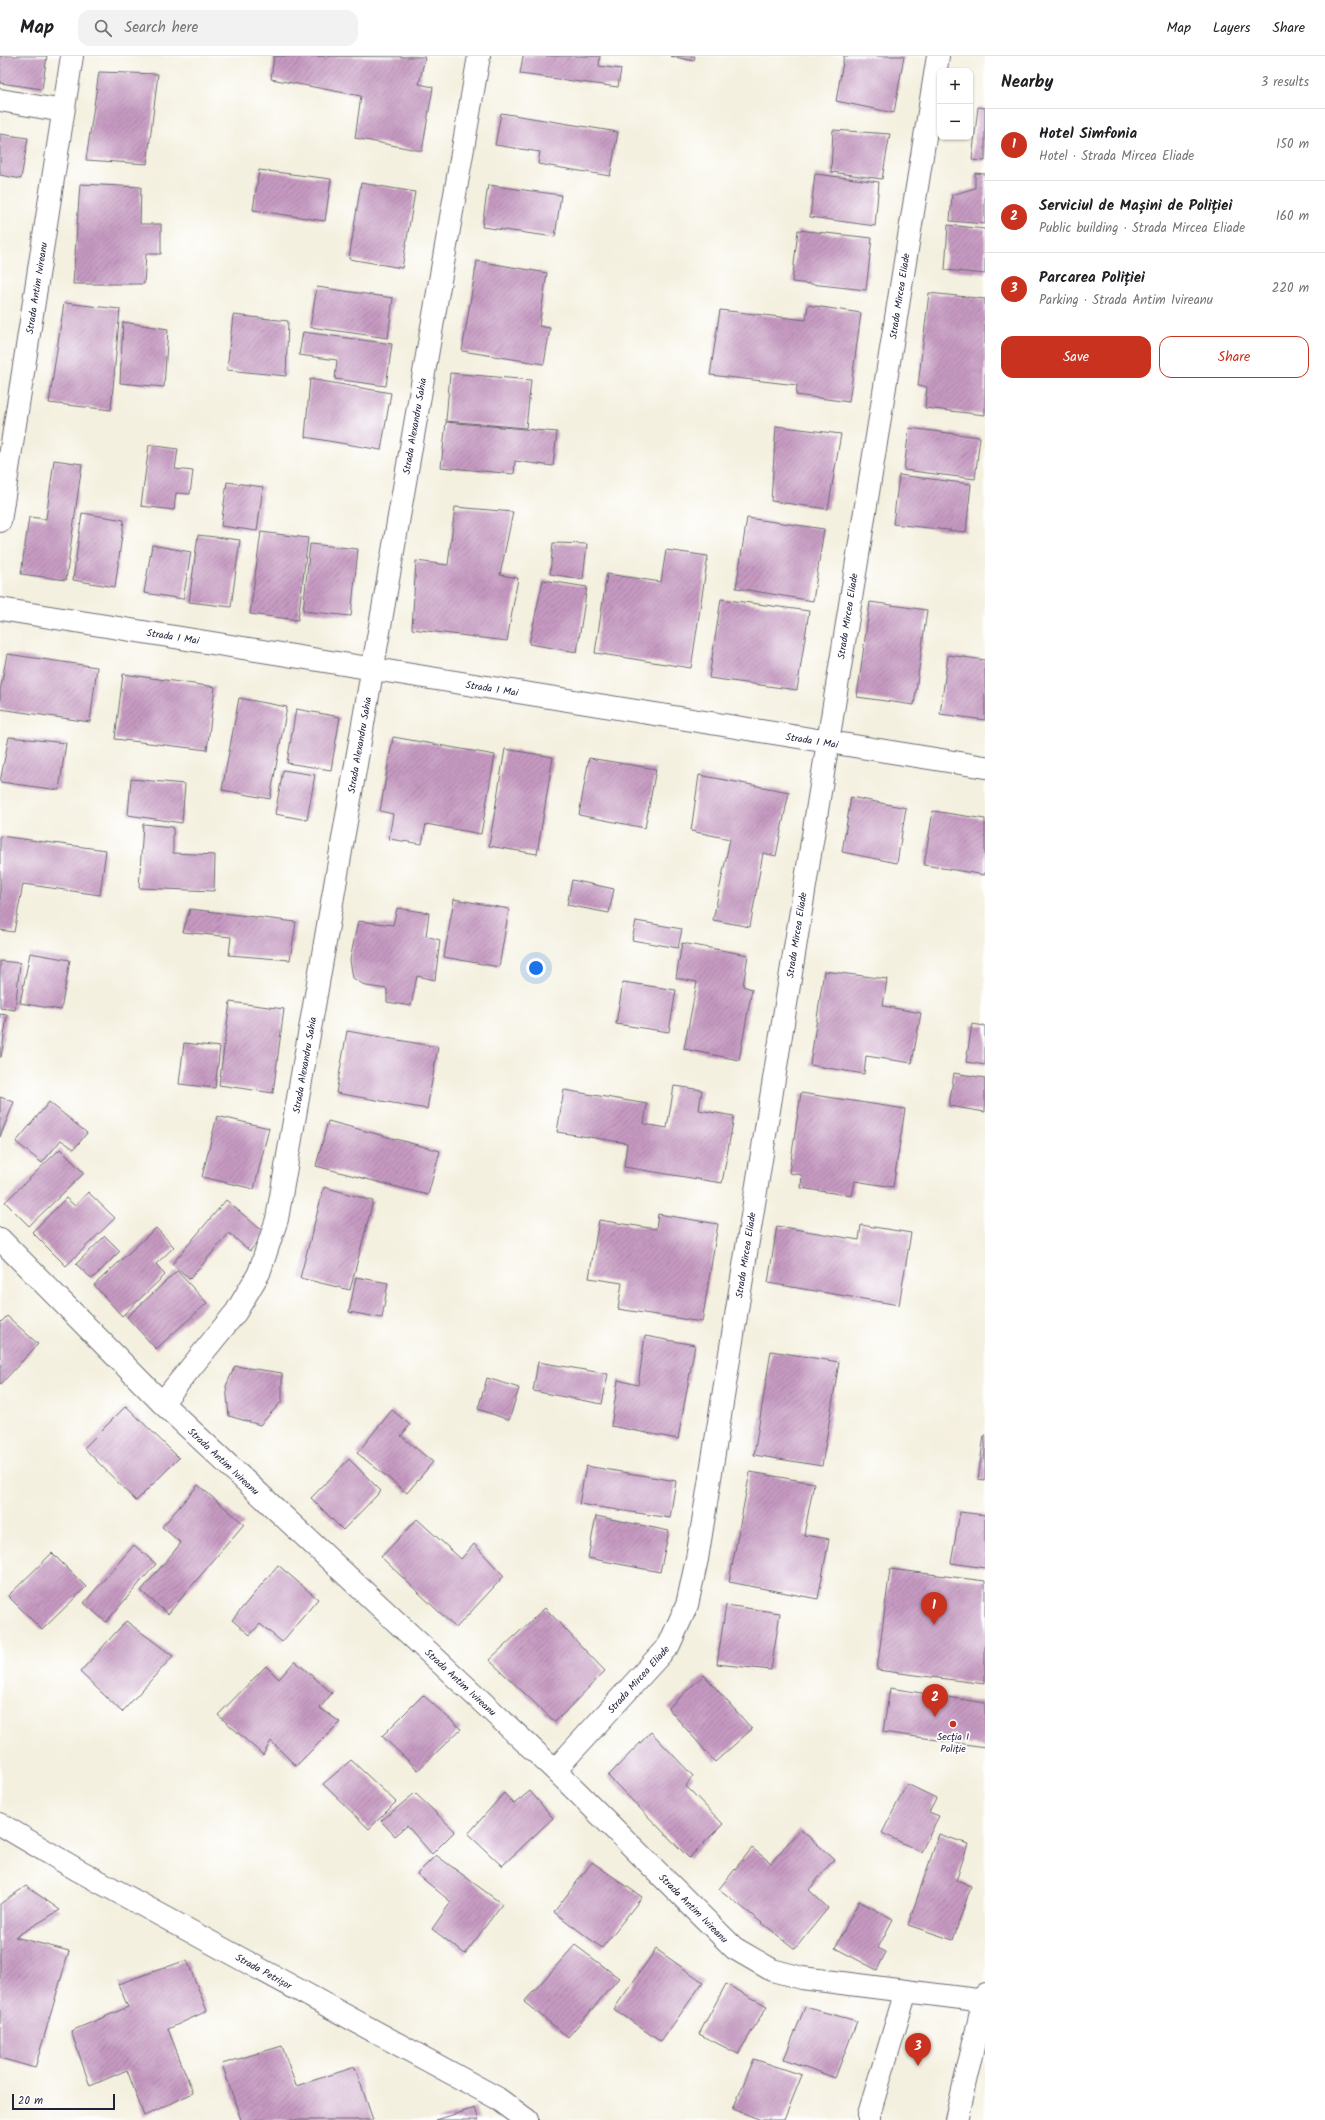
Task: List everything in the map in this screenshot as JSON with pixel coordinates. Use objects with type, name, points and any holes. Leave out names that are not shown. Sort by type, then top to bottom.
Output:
[{"type":"street","name":"Strada Antim Ivireanu","points":[[0,521],[2,493],[72,56]]},
{"type":"street","name":"Strada Alexandru Sahia","points":[[162,1403],[236,1312],[259,1273],[277,1219],[479,56]]},
{"type":"street","name":"Strada Mircea Eliade","points":[[555,1770],[668,1646],[687,1605],[698,1551],[938,56]]},
{"type":"street","points":[[0,100],[63,112]]},
{"type":"street","name":"Strada 1 Mai","points":[[0,609],[985,767]]},
{"type":"street","name":"Strada Antim Ivireanu","points":[[0,1238],[162,1403],[555,1770],[734,1948],[772,1970],[802,1978],[985,1999]]},
{"type":"street","name":"Strada Petrișor","points":[[0,1824],[94,1879],[497,2098],[527,2120]]},
{"type":"street","points":[[869,2120],[869,2114],[906,1991]]},
{"type":"street","points":[[956,2120],[985,1999]]},
{"type":"building","points":[[0,56],[47,56],[42,89],[0,83]]},
{"type":"building","points":[[274,56],[425,57],[419,84],[433,87],[422,151],[355,138],[361,96],[271,79]]},
{"type":"building","points":[[523,56],[600,56],[599,66],[621,69],[618,87],[520,74]]},
{"type":"building","points":[[670,56],[695,56],[694,61]]},
{"type":"building","points":[[844,56],[904,56],[894,113],[836,101]]},
{"type":"building","points":[[99,72],[158,74],[147,164],[86,160]]},
{"type":"building","points":[[978,107],[985,108],[985,161],[972,160]]},
{"type":"building","points":[[501,113],[618,132],[610,176],[538,164],[540,152],[495,145]]},
{"type":"building","points":[[833,130],[890,134],[882,179],[831,172]]},
{"type":"building","points":[[0,134],[28,138],[21,179],[0,175]]},
{"type":"building","points":[[259,170],[331,179],[325,221],[253,210]]},
{"type":"building","points":[[975,173],[985,174],[985,224],[950,221],[952,195],[975,188]]},
{"type":"building","points":[[815,174],[879,182],[875,226],[810,217]]},
{"type":"building","points":[[361,183],[415,192],[402,268],[349,259]]},
{"type":"building","points":[[80,184],[141,187],[140,224],[161,224],[161,254],[146,254],[144,284],[73,284]]},
{"type":"building","points":[[488,185],[561,195],[555,237],[482,227]]},
{"type":"building","points":[[948,225],[985,229],[985,274],[945,270]]},
{"type":"building","points":[[798,230],[872,238],[866,290],[792,282]]},
{"type":"building","points":[[477,261],[547,273],[539,326],[550,328],[544,364],[462,351]]},
{"type":"building","points":[[317,287],[393,298],[388,338],[310,327]]},
{"type":"building","points":[[929,293],[985,299],[985,415],[925,408],[927,387],[918,386]]},
{"type":"building","points":[[64,303],[120,309],[111,410],[49,403]]},
{"type":"building","points":[[808,305],[861,313],[849,402],[796,395],[797,385],[710,375],[720,310],[806,320]]},
{"type":"building","points":[[233,315],[288,321],[286,376],[227,370]]},
{"type":"building","points":[[123,322],[168,329],[164,387],[120,383]]},
{"type":"building","points":[[303,332],[392,344],[386,386],[335,379],[337,360],[299,355]]},
{"type":"building","points":[[450,373],[531,380],[526,428],[446,421]]},
{"type":"building","points":[[310,379],[391,393],[381,450],[305,437]]},
{"type":"building","points":[[446,422],[557,432],[553,466],[515,461],[514,474],[441,467]]},
{"type":"building","points":[[776,426],[841,434],[828,509],[771,501]]},
{"type":"building","points":[[909,428],[980,437],[975,479],[904,470]]},
{"type":"building","points":[[149,445],[178,449],[175,469],[193,471],[190,494],[176,493],[174,510],[141,506]]},
{"type":"building","points":[[54,460],[82,464],[66,580],[21,574],[29,517],[46,519]]},
{"type":"building","points":[[899,475],[971,484],[966,532],[893,524]]},
{"type":"building","points":[[227,482],[263,487],[257,531],[221,526]]},
{"type":"building","points":[[455,507],[513,512],[500,575],[518,578],[507,641],[412,629],[416,561],[448,565]]},
{"type":"building","points":[[82,513],[124,520],[115,587],[73,580]]},
{"type":"building","points":[[747,518],[824,529],[813,601],[736,588]]},
{"type":"building","points":[[261,532],[308,538],[298,620],[250,614]]},
{"type":"building","points":[[198,535],[240,540],[231,607],[189,602]]},
{"type":"building","points":[[553,543],[587,544],[583,579],[550,574]]},
{"type":"building","points":[[310,544],[358,549],[351,616],[303,611]]},
{"type":"building","points":[[152,545],[191,552],[183,599],[144,593]]},
{"type":"building","points":[[666,550],[708,556],[691,668],[595,653],[607,574],[661,582]]},
{"type":"building","points":[[543,580],[587,587],[577,652],[529,644]]},
{"type":"building","points":[[721,599],[809,611],[797,690],[709,678]]},
{"type":"building","points":[[870,602],[927,610],[914,705],[857,697]]},
{"type":"building","points":[[7,654],[97,667],[90,722],[0,709],[0,691]]},
{"type":"building","points":[[948,655],[985,660],[985,720],[940,714]]},
{"type":"building","points":[[123,674],[215,687],[207,750],[115,739]]},
{"type":"building","points":[[239,698],[287,707],[270,799],[222,790]]},
{"type":"building","points":[[296,709],[340,717],[331,770],[287,763]]},
{"type":"building","points":[[9,737],[66,743],[59,790],[0,782]]},
{"type":"building","points":[[393,737],[495,755],[481,834],[426,824],[422,844],[389,839],[393,814],[380,811]]},
{"type":"building","points":[[505,749],[553,757],[537,854],[489,846]]},
{"type":"building","points":[[589,758],[656,769],[645,828],[579,815]]},
{"type":"building","points":[[283,770],[315,775],[307,820],[275,814]]},
{"type":"building","points":[[699,775],[789,792],[776,856],[763,853],[750,927],[713,920],[730,839],[691,831]]},
{"type":"building","points":[[131,779],[185,784],[182,823],[128,815]]},
{"type":"building","points":[[851,797],[906,808],[897,863],[842,852]]},
{"type":"building","points":[[933,811],[985,819],[985,875],[924,865]]},
{"type":"building","points":[[143,824],[173,827],[173,853],[215,855],[214,891],[139,888]]},
{"type":"building","points":[[0,836],[106,850],[100,895],[23,884],[14,932],[0,930]]},
{"type":"building","points":[[572,880],[614,889],[609,913],[567,905]]},
{"type":"building","points":[[454,899],[509,909],[499,967],[444,957]]},
{"type":"building","points":[[397,908],[429,913],[426,936],[440,940],[435,980],[417,976],[411,1006],[387,1002],[387,989],[366,986],[353,978],[350,960],[358,921],[393,925]]},
{"type":"building","points":[[190,909],[296,922],[290,960],[229,955],[231,937],[183,932]]},
{"type":"building","points":[[636,921],[682,929],[678,948],[632,940]]},
{"type":"building","points":[[682,943],[748,955],[743,986],[752,989],[739,1060],[684,1049],[697,982],[676,978]]},
{"type":"building","points":[[30,953],[70,960],[61,1010],[20,1003]]},
{"type":"building","points":[[0,961],[20,963],[15,1010],[0,1008]]},
{"type":"building","points":[[824,971],[887,979],[883,1006],[921,1013],[912,1063],[866,1056],[864,1074],[810,1065]]},
{"type":"building","points":[[623,982],[676,990],[669,1032],[616,1024]]},
{"type":"building","points":[[230,1002],[284,1009],[273,1093],[219,1085]]},
{"type":"building","points":[[0,1014],[7,1015],[1,1057],[0,1057]]},
{"type":"building","points":[[972,1024],[985,1026],[985,1065],[966,1062]]},
{"type":"building","points":[[347,1031],[438,1047],[427,1109],[336,1093]]},
{"type":"building","points":[[184,1043],[220,1047],[215,1088],[179,1084]]},
{"type":"building","points":[[954,1073],[985,1078],[985,1112],[949,1106]]},
{"type":"building","points":[[674,1086],[702,1090],[699,1110],[734,1116],[722,1183],[624,1167],[627,1143],[557,1132],[564,1090],[647,1104],[644,1124],[667,1128]]},
{"type":"building","points":[[801,1093],[905,1109],[893,1187],[855,1181],[852,1196],[801,1188],[802,1175],[789,1173]]},
{"type":"building","points":[[0,1097],[14,1102],[0,1137]]},
{"type":"building","points":[[49,1102],[87,1133],[74,1149],[61,1140],[42,1163],[16,1142]]},
{"type":"building","points":[[217,1116],[269,1128],[254,1189],[202,1177]]},
{"type":"building","points":[[328,1121],[440,1151],[428,1195],[316,1166]]},
{"type":"building","points":[[60,1149],[84,1173],[29,1226],[5,1202]]},
{"type":"building","points":[[324,1187],[373,1201],[350,1290],[300,1278]]},
{"type":"building","points":[[88,1192],[115,1218],[66,1266],[32,1232],[66,1198],[75,1206]]},
{"type":"building","points":[[226,1200],[265,1233],[250,1251],[229,1233],[190,1279],[172,1264]]},
{"type":"building","points":[[658,1214],[718,1224],[702,1322],[618,1309],[622,1283],[589,1278],[599,1220],[656,1229]]},
{"type":"building","points":[[861,1225],[911,1233],[899,1305],[768,1283],[777,1226],[859,1240]]},
{"type":"building","points":[[156,1228],[174,1247],[156,1264],[165,1275],[122,1316],[94,1285]]},
{"type":"building","points":[[105,1236],[120,1251],[92,1279],[76,1264]]},
{"type":"building","points":[[177,1271],[207,1303],[156,1349],[127,1317]]},
{"type":"building","points":[[356,1277],[388,1283],[382,1318],[349,1312]]},
{"type":"building","points":[[7,1316],[38,1344],[0,1385],[0,1323]]},
{"type":"building","points":[[645,1336],[695,1345],[678,1439],[611,1426],[618,1380],[638,1385]]},
{"type":"building","points":[[771,1351],[839,1362],[822,1466],[754,1455]]},
{"type":"building","points":[[538,1362],[608,1374],[602,1404],[533,1391]]},
{"type":"building","points":[[235,1366],[282,1373],[282,1401],[260,1425],[229,1416],[226,1386]]},
{"type":"building","points":[[487,1378],[519,1388],[509,1420],[478,1409]]},
{"type":"building","points":[[126,1406],[179,1458],[136,1501],[84,1448]]},
{"type":"building","points":[[392,1410],[410,1425],[401,1436],[433,1462],[407,1493],[357,1453]]},
{"type":"building","points":[[985,1435],[985,1480],[978,1479]]},
{"type":"building","points":[[349,1459],[381,1491],[343,1530],[311,1498]]},
{"type":"building","points":[[586,1466],[676,1481],[670,1518],[579,1504]]},
{"type":"building","points":[[750,1472],[814,1483],[804,1535],[829,1539],[818,1599],[729,1582]]},
{"type":"building","points":[[198,1485],[244,1524],[168,1614],[141,1591],[181,1543],[162,1527]]},
{"type":"building","points":[[960,1512],[985,1515],[985,1568],[951,1563]]},
{"type":"building","points":[[596,1516],[669,1531],[660,1572],[588,1558]]},
{"type":"building","points":[[417,1519],[461,1559],[474,1544],[504,1576],[456,1628],[381,1557]]},
{"type":"building","points":[[134,1545],[156,1564],[106,1622],[84,1603]]},
{"type":"building","points":[[52,1553],[86,1587],[42,1630],[8,1596]]},
{"type":"building","points":[[278,1565],[318,1599],[282,1642],[260,1624],[250,1635],[232,1620]]},
{"type":"building","points":[[890,1569],[985,1581],[985,1684],[877,1670]]},
{"type":"building","points":[[726,1605],[780,1613],[771,1670],[717,1664]]},
{"type":"building","points":[[545,1608],[605,1671],[555,1722],[489,1660]]},
{"type":"building","points":[[126,1621],[173,1656],[122,1712],[80,1672]]},
{"type":"building","points":[[295,1661],[332,1693],[320,1708],[340,1722],[296,1766],[271,1741],[263,1755],[218,1715],[266,1666],[279,1679]]},
{"type":"building","points":[[704,1675],[752,1729],[715,1762],[668,1708]]},
{"type":"building","points":[[890,1688],[985,1703],[985,1747],[883,1732]]},
{"type":"building","points":[[423,1695],[461,1729],[418,1770],[382,1736]]},
{"type":"building","points":[[651,1732],[693,1776],[686,1786],[723,1824],[689,1858],[608,1776]]},
{"type":"building","points":[[351,1760],[396,1802],[369,1829],[323,1784]]},
{"type":"building","points":[[907,1784],[936,1798],[929,1812],[939,1816],[921,1852],[882,1833]]},
{"type":"building","points":[[530,1791],[553,1818],[502,1866],[468,1834],[504,1793],[514,1804]]},
{"type":"building","points":[[415,1793],[455,1831],[432,1854],[407,1826],[395,1836],[381,1821]]},
{"type":"building","points":[[800,1829],[834,1859],[809,1890],[828,1908],[795,1949],[719,1889],[752,1848],[771,1863]]},
{"type":"building","points":[[939,1834],[968,1844],[956,1881],[971,1886],[953,1940],[908,1925]]},
{"type":"building","points":[[436,1855],[502,1904],[465,1954],[432,1929],[451,1902],[417,1874]]},
{"type":"building","points":[[592,1862],[642,1897],[602,1948],[554,1912]]},
{"type":"building","points":[[26,1886],[60,1910],[15,1937],[69,1951],[35,2068],[0,2058],[0,1904]]},
{"type":"building","points":[[859,1901],[893,1919],[878,1948],[886,1952],[877,1970],[835,1948]]},
{"type":"building","points":[[575,1945],[619,1978],[568,2037],[524,2002]]},
{"type":"building","points":[[656,1949],[703,1982],[661,2042],[614,2009]]},
{"type":"building","points":[[187,1960],[207,2011],[168,2029],[193,2093],[144,2116],[127,2070],[90,2086],[71,2031],[128,2007],[118,1984]]},
{"type":"building","points":[[726,1984],[767,2006],[738,2054],[699,2034]]},
{"type":"building","points":[[805,2007],[857,2021],[835,2078],[784,2059]]},
{"type":"building","points":[[282,2046],[296,2086],[355,2067],[373,2120],[241,2120],[222,2064]]},
{"type":"building","points":[[754,2059],[802,2075],[784,2120],[761,2120],[733,2109]]},
{"type":"building","points":[[475,2108],[479,2120],[436,2120]]},
{"type":"place","name":"Hotel Simfonia","points":[[934,1625]]},
{"type":"place","name":"Serviciul de Mașini de Poliției","points":[[935,1717]]},
{"type":"place","name":"Secția 1 Poliție","points":[[953,1724]]},
{"type":"place","name":"Parcarea Poliției","points":[[918,2066]]}]
